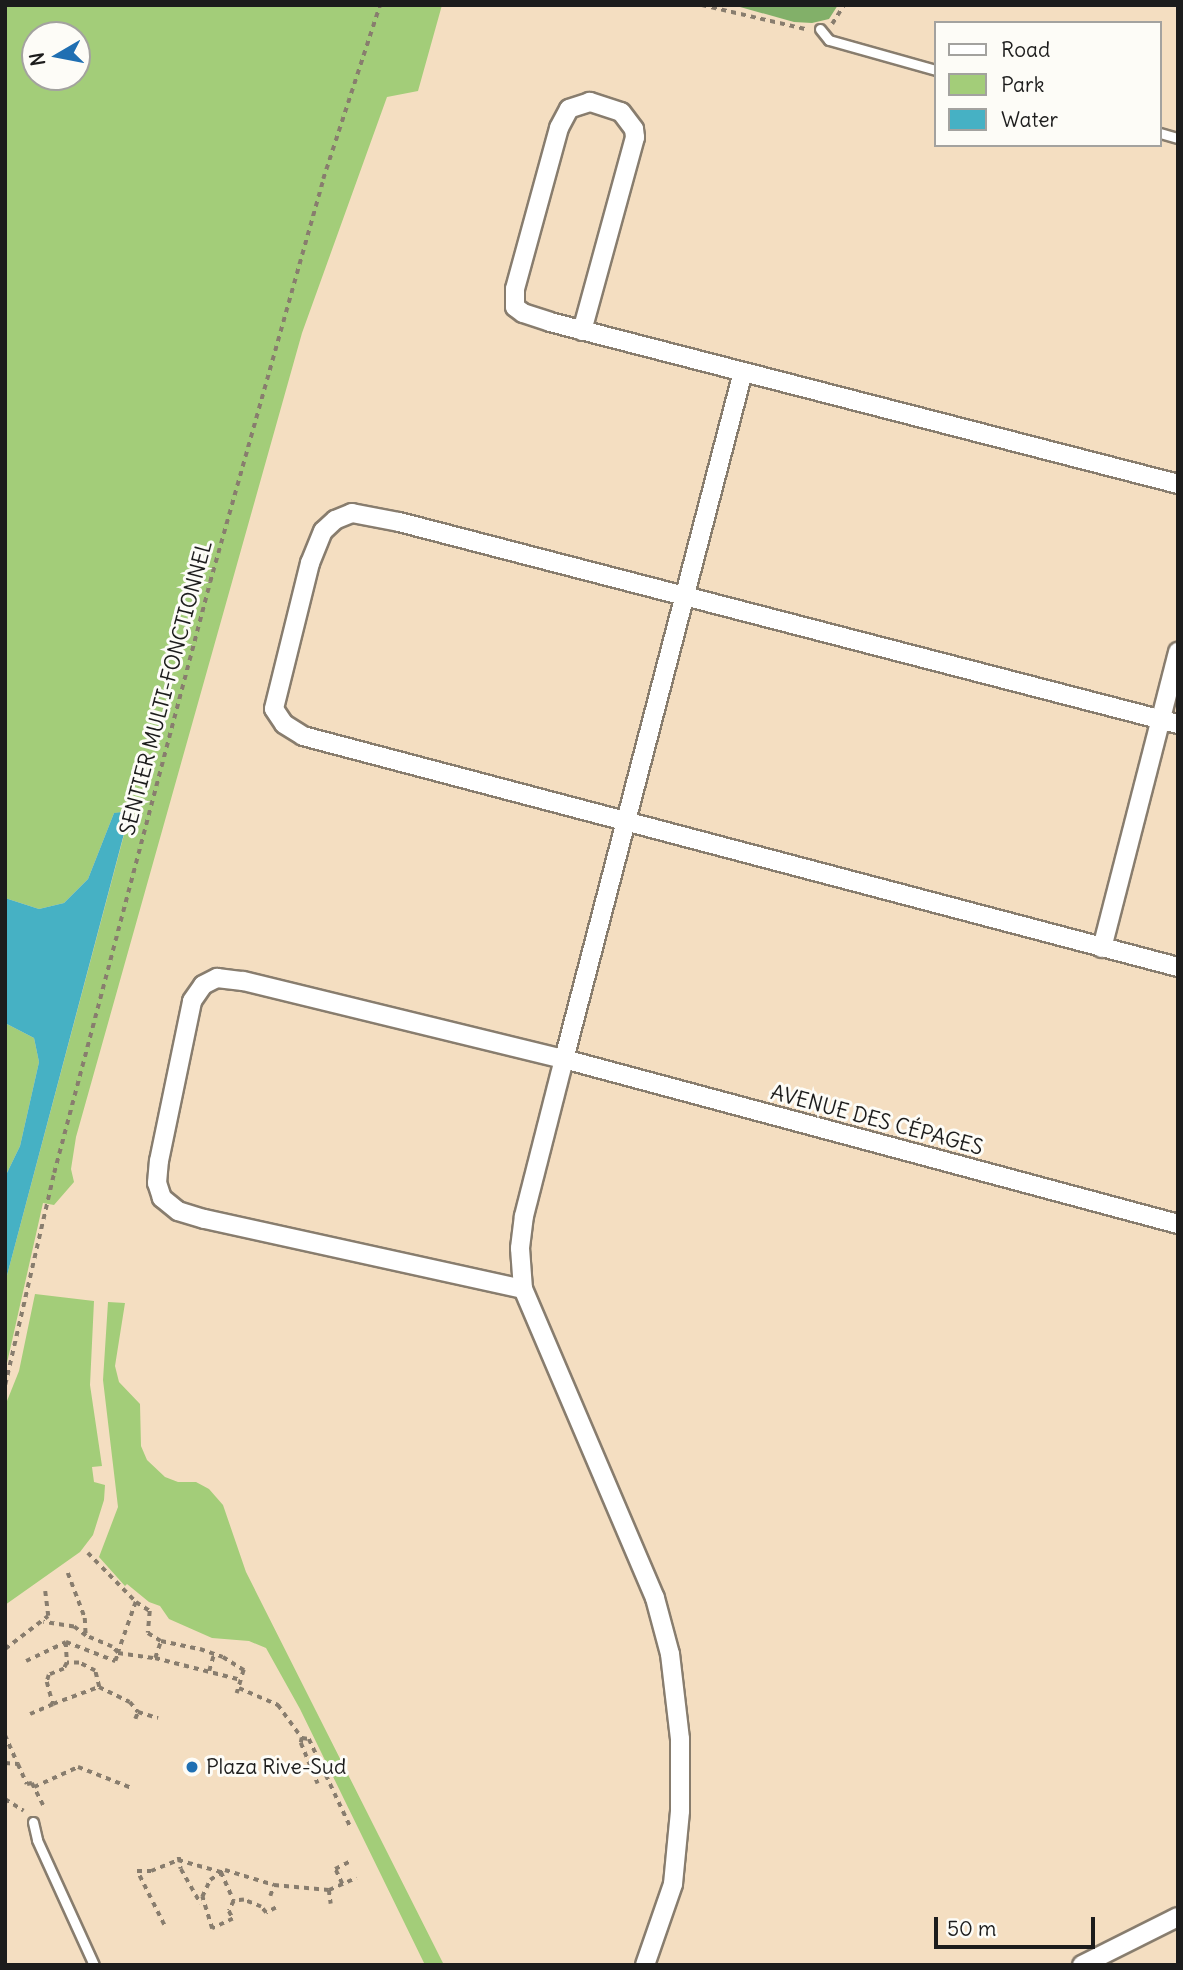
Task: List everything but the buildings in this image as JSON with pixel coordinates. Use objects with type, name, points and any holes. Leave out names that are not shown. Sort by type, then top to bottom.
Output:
[{"type":"street","points":[[582,331],[635,137],[630,121],[621,112],[590,102],[569,109],[564,116],[514,299],[515,307],[523,313],[582,331],[1178,484]]},
{"type":"street","points":[[645,1965],[673,1884],[680,1811],[680,1739],[670,1654],[655,1598],[523,1289],[520,1248],[524,1216],[743,372]]},
{"type":"street","points":[[1169,722],[399,522],[352,513],[335,520],[323,531],[306,576],[274,709],[284,724],[303,736],[1178,967]]},
{"type":"street","points":[[1102,948],[1169,722],[1178,652]]},
{"type":"street","name":"AVENUE DES CÉPAGES","points":[[523,1289],[178,1211],[162,1198],[157,1183],[159,1161],[192,1001],[203,985],[217,978],[256,984],[564,1059],[1178,1224]]},
{"type":"street","points":[[1082,1965],[1178,1917]]},
{"type":"lane","points":[[820,29],[829,40],[934,69]]},
{"type":"lane","points":[[33,1822],[37,1840],[94,1965]]},
{"type":"path","name":"SENTIER MULTI-FONCTIONNEL","points":[[5,1385],[54,1173],[210,582],[323,179],[380,5]]},
{"type":"path","points":[[702,5],[782,26],[820,29],[838,19],[844,5]]},
{"type":"path","points":[[88,1553],[136,1602],[150,1611],[148,1633],[161,1641],[214,1654],[244,1670],[237,1693]]},
{"type":"path","points":[[68,1573],[85,1618],[86,1636]]},
{"type":"path","points":[[5,1649],[48,1616],[45,1591]]},
{"type":"path","points":[[26,1661],[66,1642],[115,1661],[136,1602]]},
{"type":"path","points":[[43,1622],[74,1627],[86,1636],[112,1647],[118,1653],[155,1658],[241,1680]]},
{"type":"path","points":[[155,1658],[161,1641]]},
{"type":"path","points":[[53,1704],[47,1682],[50,1675],[64,1669],[67,1663],[66,1642]]},
{"type":"path","points":[[209,1671],[214,1654]]},
{"type":"path","points":[[67,1663],[79,1663],[95,1671],[99,1687]]},
{"type":"path","points":[[30,1714],[99,1687],[130,1702],[138,1712],[158,1718]]},
{"type":"path","points":[[239,1688],[278,1705],[302,1738],[309,1740],[350,1826]]},
{"type":"path","points":[[135,1719],[138,1712]]},
{"type":"path","points":[[5,1735],[27,1784],[32,1783],[43,1805]]},
{"type":"path","points":[[302,1738],[301,1743],[318,1784]]},
{"type":"path","points":[[5,1763],[18,1764]]},
{"type":"path","points":[[34,1787],[78,1767],[132,1788]]},
{"type":"path","points":[[5,1799],[23,1811]]},
{"type":"path","points":[[178,1858],[212,1928],[233,1919],[229,1911],[234,1901]]},
{"type":"path","points":[[164,1925],[137,1871],[151,1871],[178,1858],[221,1872],[234,1901]]},
{"type":"path","points":[[342,1885],[335,1868],[349,1862]]},
{"type":"path","points":[[202,1906],[204,1889],[221,1872],[230,1869],[274,1885],[329,1890],[356,1878]]},
{"type":"path","points":[[247,1875],[249,1869]]},
{"type":"path","points":[[271,1896],[274,1885]]},
{"type":"path","points":[[329,1890],[331,1904]]},
{"type":"path","points":[[234,1901],[244,1900],[261,1907],[266,1913],[276,1908]]},
{"type":"green space","points":[[5,5],[442,5],[418,91],[387,97],[302,333],[76,1137],[71,1169],[74,1182],[54,1205],[43,1203],[5,1372],[5,1283],[130,812],[114,813],[88,879],[64,903],[39,909],[5,898]]},
{"type":"green space","points":[[733,5],[838,5],[829,19],[812,23],[794,22]]},
{"type":"green space","points":[[5,1023],[34,1038],[39,1062],[20,1146],[5,1177]]},
{"type":"green space","points":[[35,1294],[94,1301],[90,1385],[102,1466],[92,1467],[94,1482],[105,1485],[104,1500],[93,1535],[80,1552],[5,1605],[5,1406],[19,1371]]},
{"type":"green space","points":[[108,1302],[125,1303],[115,1366],[119,1382],[140,1404],[141,1446],[147,1460],[165,1477],[178,1482],[196,1482],[209,1489],[223,1505],[246,1572],[444,1965],[425,1965],[300,1709],[266,1648],[249,1641],[212,1638],[169,1619],[160,1606],[149,1602],[127,1584],[125,1586],[99,1557],[118,1507],[103,1380]]},
{"type":"water","points":[[130,811],[5,1283],[5,1177],[20,1146],[39,1062],[34,1038],[5,1023],[5,898],[39,909],[64,903],[88,879],[114,813]]},
{"type":"place","name":"Plaza Rive-Sud","points":[[192,1767]]}]
